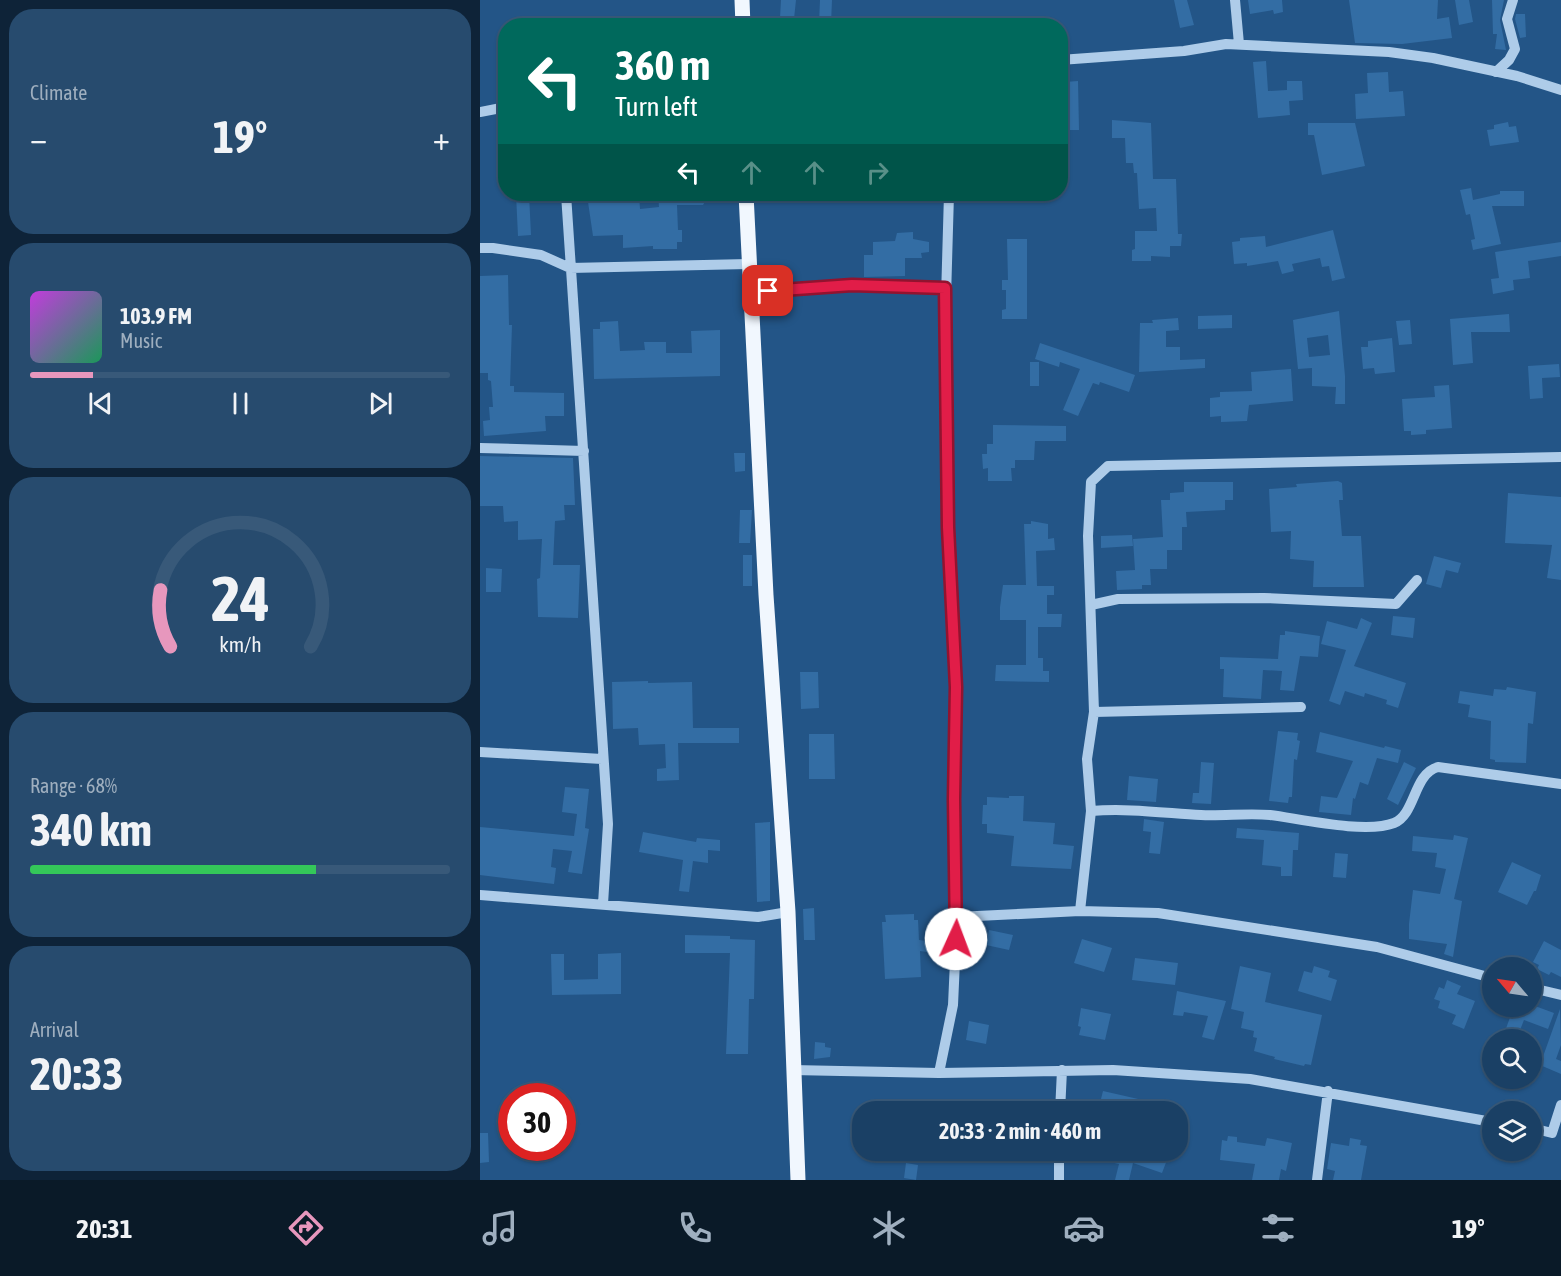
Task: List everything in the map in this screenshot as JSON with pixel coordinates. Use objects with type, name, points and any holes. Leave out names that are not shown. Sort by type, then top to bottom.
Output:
[{"type":"main road","points":[[742,0],[743,18]]},
{"type":"main road","points":[[746,201],[766,594],[788,912],[792,1070],[798,1180]]},
{"type":"street","points":[[1234,0],[1239,44]]},
{"type":"street","points":[[1496,72],[1509,60],[1515,48],[1507,19],[1513,0]]},
{"type":"street","points":[[1068,60],[1109,58],[1239,44],[1389,52],[1433,58],[1561,90]]},
{"type":"street","points":[[480,112],[498,109]]},
{"type":"street","points":[[566,201],[608,824],[603,904]]},
{"type":"street","points":[[939,1073],[952,1005],[957,916],[954,799],[954,620],[948,527],[945,288],[949,201]]},
{"type":"street","points":[[480,249],[493,248],[541,255],[570,268],[748,264]]},
{"type":"street","points":[[751,292],[832,286],[945,288]]},
{"type":"street","points":[[480,448],[584,451]]},
{"type":"street","points":[[1080,911],[1091,812],[1087,759],[1094,712],[1088,536],[1091,482],[1108,466],[1561,457]]},
{"type":"street","points":[[1091,605],[1118,599],[1264,597],[1396,604],[1417,580]]},
{"type":"street","points":[[1094,712],[1301,707]]},
{"type":"street","points":[[480,752],[602,759]]},
{"type":"street","points":[[1091,812],[1115,809],[1204,815],[1267,815],[1349,825],[1378,825],[1393,823],[1401,818],[1430,769],[1438,767],[1561,784]]},
{"type":"street","points":[[480,895],[758,917],[788,912]]},
{"type":"street","points":[[957,916],[1080,911],[1158,913],[1377,947],[1482,975]]},
{"type":"street","points":[[1542,990],[1561,994]]},
{"type":"street","points":[[792,1070],[939,1073],[1062,1070],[1250,1079],[1482,1120]]},
{"type":"street","points":[[1061,1101],[1062,1070]]},
{"type":"street","points":[[1317,1180],[1328,1091]]},
{"type":"street","points":[[1556,1135],[1561,1105]]},
{"type":"street","points":[[1059,1161],[1059,1180]]},
{"type":"building","points":[[781,0],[796,0],[794,18],[780,18]]},
{"type":"building","points":[[820,0],[832,0],[831,18],[819,18]]},
{"type":"building","points":[[1174,0],[1187,0],[1194,25],[1180,28]]},
{"type":"building","points":[[1248,0],[1282,0],[1283,12],[1274,14],[1273,10],[1250,14]]},
{"type":"building","points":[[1349,0],[1438,0],[1437,19],[1449,17],[1452,38],[1402,44],[1355,43]]},
{"type":"building","points":[[1455,0],[1469,0],[1473,22],[1459,25]]},
{"type":"building","points":[[1492,0],[1504,0],[1500,20],[1506,50],[1495,49],[1497,34],[1493,34]]},
{"type":"building","points":[[1516,14],[1525,14],[1526,37],[1520,38],[1515,19]]},
{"type":"building","points":[[1266,61],[1268,91],[1287,90],[1287,81],[1302,81],[1303,100],[1289,101],[1290,115],[1258,118],[1253,62]]},
{"type":"building","points":[[1388,72],[1389,92],[1403,91],[1405,116],[1356,119],[1355,94],[1368,93],[1367,73]]},
{"type":"building","points":[[1078,81],[1079,130],[1068,130],[1068,82]]},
{"type":"building","points":[[1112,120],[1151,123],[1153,179],[1176,179],[1178,234],[1182,234],[1181,246],[1170,246],[1170,257],[1151,256],[1151,261],[1132,261],[1135,231],[1157,231],[1156,208],[1139,209],[1137,173],[1134,173],[1133,163],[1126,163],[1125,138],[1112,138]]},
{"type":"building","points":[[1508,122],[1509,127],[1516,126],[1519,142],[1490,146],[1487,130],[1494,129],[1494,125]]},
{"type":"building","points":[[1308,123],[1355,123],[1365,166],[1322,175],[1314,135],[1308,135]]},
{"type":"building","points":[[1471,188],[1473,200],[1500,194],[1500,191],[1524,191],[1524,206],[1492,206],[1501,244],[1473,250],[1471,240],[1475,239],[1470,214],[1466,215],[1460,190]]},
{"type":"building","points":[[516,201],[529,201],[531,235],[518,236]]},
{"type":"building","points":[[639,201],[640,209],[659,207],[658,201],[706,201],[703,205],[677,205],[678,230],[682,230],[682,242],[677,242],[677,249],[653,249],[653,246],[623,248],[623,235],[593,236],[588,202]]},
{"type":"building","points":[[1333,230],[1345,278],[1332,281],[1329,266],[1322,267],[1320,258],[1292,264],[1294,271],[1282,274],[1278,261],[1247,266],[1247,263],[1234,264],[1232,242],[1240,241],[1240,238],[1265,236],[1266,247]]},
{"type":"building","points":[[913,232],[913,239],[929,242],[929,252],[921,253],[922,258],[905,258],[905,276],[864,277],[864,255],[873,255],[873,242],[895,241],[897,233]]},
{"type":"building","points":[[1007,239],[1027,239],[1027,319],[1002,319],[1002,310],[1006,309],[1006,290],[1002,290],[1002,280],[1008,280]]},
{"type":"building","points":[[1561,242],[1561,256],[1528,261],[1530,278],[1513,280],[1514,290],[1493,294],[1491,279],[1499,278],[1495,252]]},
{"type":"building","points":[[508,275],[509,325],[512,325],[510,386],[514,386],[514,392],[564,393],[564,416],[545,416],[546,431],[484,436],[483,421],[490,420],[489,407],[493,407],[491,381],[488,380],[488,373],[480,373],[480,276]]},
{"type":"building","points":[[1339,311],[1345,376],[1345,404],[1335,404],[1336,387],[1312,386],[1312,368],[1298,369],[1293,320]],"holes":[[[1328,335],[1330,355],[1309,357],[1307,338]]]},
{"type":"building","points":[[1509,314],[1510,332],[1471,332],[1473,363],[1453,365],[1450,319]]},
{"type":"building","points":[[1232,315],[1232,328],[1198,329],[1198,316]]},
{"type":"building","points":[[1178,318],[1179,330],[1166,331],[1166,347],[1180,347],[1180,360],[1205,359],[1205,368],[1139,372],[1140,323]]},
{"type":"building","points":[[1410,320],[1412,344],[1399,345],[1396,321]]},
{"type":"building","points":[[618,321],[620,351],[645,350],[644,342],[666,342],[666,353],[692,353],[691,331],[720,330],[720,376],[594,379],[593,329],[600,329],[600,322]]},
{"type":"building","points":[[1392,338],[1395,372],[1375,374],[1374,368],[1363,369],[1361,347],[1368,347],[1368,341]]},
{"type":"building","points":[[1040,343],[1135,375],[1129,392],[1100,382],[1099,385],[1093,383],[1078,416],[1063,410],[1080,369],[1060,362],[1059,367],[1035,359]]},
{"type":"building","points":[[1030,362],[1039,362],[1039,386],[1030,386]]},
{"type":"building","points":[[1559,364],[1560,377],[1542,378],[1543,398],[1530,399],[1528,366]]},
{"type":"building","points":[[1291,369],[1293,401],[1249,405],[1247,421],[1221,422],[1221,416],[1210,417],[1210,398],[1220,397],[1220,392],[1252,391],[1251,372]]},
{"type":"building","points":[[1449,385],[1452,428],[1426,430],[1426,434],[1411,435],[1411,431],[1404,431],[1402,399],[1435,397],[1434,386]]},
{"type":"building","points":[[993,425],[1066,426],[1066,441],[1035,441],[1034,460],[1015,460],[1015,468],[1011,468],[1012,481],[988,481],[988,468],[983,469],[982,454],[987,454],[987,444],[993,444]]},
{"type":"building","points":[[734,453],[745,453],[745,471],[735,472]]},
{"type":"building","points":[[480,456],[573,458],[575,505],[564,505],[565,520],[555,521],[553,565],[580,565],[578,618],[538,617],[537,579],[540,578],[542,539],[518,540],[518,521],[504,522],[503,506],[480,506]]},
{"type":"building","points":[[1338,481],[1342,483],[1343,500],[1339,500],[1342,536],[1361,536],[1364,587],[1313,587],[1314,561],[1290,559],[1291,531],[1271,532],[1269,489],[1297,487],[1296,484]]},
{"type":"building","points":[[1184,482],[1233,482],[1233,500],[1225,500],[1225,510],[1186,512],[1187,527],[1182,527],[1182,550],[1167,550],[1167,569],[1150,569],[1151,585],[1142,585],[1142,589],[1117,590],[1116,571],[1135,570],[1133,539],[1163,537],[1161,500],[1170,500],[1170,493],[1184,492]]},
{"type":"building","points":[[1508,493],[1561,497],[1561,580],[1547,578],[1552,545],[1505,543]]},
{"type":"building","points":[[740,510],[752,510],[750,543],[739,543]]},
{"type":"building","points":[[1031,521],[1048,524],[1048,539],[1054,538],[1055,550],[1036,551],[1037,586],[1054,586],[1054,595],[1047,595],[1047,614],[1062,614],[1061,627],[1038,627],[1038,658],[1043,658],[1043,671],[1049,671],[1049,682],[995,681],[996,665],[1026,665],[1026,620],[1000,620],[1000,607],[1003,585],[1026,585],[1024,524],[1031,524]]},
{"type":"building","points":[[1132,535],[1133,546],[1101,548],[1101,536]]},
{"type":"building","points":[[743,555],[752,555],[752,586],[743,586]]},
{"type":"building","points":[[1434,556],[1461,563],[1458,573],[1446,570],[1441,588],[1426,584]]},
{"type":"building","points":[[486,568],[502,569],[501,592],[486,592]]},
{"type":"building","points":[[1393,616],[1415,618],[1413,638],[1391,635]]},
{"type":"building","points":[[1361,618],[1372,623],[1354,666],[1406,683],[1398,708],[1386,704],[1387,700],[1365,693],[1364,697],[1345,691],[1340,705],[1329,701],[1346,650],[1321,644],[1327,621],[1357,629]]},
{"type":"building","points":[[1285,631],[1320,636],[1318,657],[1300,656],[1294,691],[1280,690],[1282,671],[1263,670],[1261,699],[1223,697],[1224,669],[1220,669],[1220,657],[1278,659],[1280,635],[1285,635]]},
{"type":"building","points":[[800,672],[818,672],[819,708],[801,709]]},
{"type":"building","points":[[648,681],[648,683],[692,682],[693,728],[739,728],[739,743],[678,743],[679,780],[657,781],[657,769],[666,768],[665,744],[639,745],[638,728],[613,729],[612,682]]},
{"type":"building","points":[[1507,687],[1536,692],[1533,724],[1528,723],[1526,763],[1495,762],[1490,759],[1491,721],[1468,717],[1470,705],[1458,703],[1460,691],[1493,696],[1494,689],[1506,690]]},
{"type":"building","points":[[1278,731],[1298,733],[1297,740],[1300,741],[1297,760],[1294,759],[1292,797],[1289,797],[1288,803],[1269,801]]},
{"type":"building","points":[[1320,732],[1401,750],[1398,763],[1377,758],[1368,785],[1360,782],[1355,799],[1353,798],[1351,815],[1319,812],[1321,796],[1337,798],[1353,761],[1316,752]]},
{"type":"building","points":[[809,734],[834,734],[835,779],[809,779]]},
{"type":"building","points":[[1201,762],[1214,763],[1211,804],[1192,803],[1193,793],[1199,793]]},
{"type":"building","points":[[1404,762],[1416,768],[1398,805],[1387,799]]},
{"type":"building","points":[[1129,776],[1158,779],[1156,802],[1127,800]]},
{"type":"building","points":[[565,787],[589,789],[585,828],[589,829],[582,874],[568,872],[572,851],[553,849],[551,867],[556,868],[554,884],[480,875],[480,827],[574,836],[577,814],[562,812]]},
{"type":"building","points":[[1009,796],[1024,796],[1023,821],[1055,823],[1053,844],[1074,846],[1071,869],[1011,866],[1014,836],[987,833],[987,824],[982,824],[983,805],[987,805],[987,797],[1009,798]]},
{"type":"building","points":[[1144,819],[1164,822],[1160,854],[1149,853],[1151,832],[1143,831]]},
{"type":"building","points":[[770,822],[770,901],[757,902],[755,823]]},
{"type":"building","points":[[1237,828],[1299,833],[1298,850],[1293,850],[1292,876],[1281,876],[1281,867],[1262,865],[1264,840],[1236,838]]},
{"type":"building","points":[[643,832],[696,842],[697,838],[720,840],[720,851],[708,850],[708,863],[693,861],[689,892],[679,891],[683,860],[639,852]]},
{"type":"building","points":[[1454,835],[1468,838],[1454,899],[1462,901],[1453,957],[1444,954],[1447,944],[1409,939],[1409,924],[1413,890],[1440,894],[1446,869],[1435,867],[1437,853],[1412,851],[1413,836],[1453,840]]},
{"type":"building","points":[[1335,853],[1348,854],[1346,878],[1333,877]]},
{"type":"building","points":[[1512,862],[1541,875],[1536,891],[1527,905],[1498,892]]},
{"type":"building","points":[[814,908],[815,940],[804,940],[803,909]]},
{"type":"building","points":[[914,914],[914,920],[918,920],[919,940],[942,943],[941,954],[920,951],[921,977],[885,979],[882,922],[886,922],[885,915]]},
{"type":"building","points":[[989,930],[1013,935],[1009,950],[986,945]]},
{"type":"building","points":[[685,935],[730,936],[730,939],[755,940],[754,999],[749,999],[748,1054],[726,1054],[730,953],[685,953]]},
{"type":"building","points":[[1082,939],[1112,948],[1104,972],[1074,963]]},
{"type":"building","points":[[1544,941],[1561,950],[1561,977],[1551,972],[1549,975],[1542,972],[1542,957],[1536,957]]},
{"type":"building","points":[[621,953],[621,994],[552,995],[551,954],[564,954],[564,980],[598,979],[598,954]]},
{"type":"building","points":[[1135,958],[1178,963],[1175,985],[1132,980]]},
{"type":"building","points":[[1240,966],[1271,973],[1265,1002],[1322,1015],[1311,1065],[1305,1064],[1304,1066],[1274,1059],[1275,1057],[1254,1051],[1257,1038],[1253,1037],[1254,1031],[1241,1028],[1244,1012],[1231,1009]]},
{"type":"building","points":[[1314,966],[1330,971],[1328,977],[1337,980],[1331,1001],[1298,991],[1304,971],[1312,973]]},
{"type":"building","points":[[1447,980],[1461,986],[1457,994],[1475,1001],[1464,1029],[1452,1024],[1456,1015],[1438,1008],[1440,1001],[1434,999],[1439,987],[1444,989]]},
{"type":"building","points":[[1177,991],[1226,1001],[1214,1040],[1202,1037],[1208,1016],[1184,1012],[1183,1016],[1173,1015]]},
{"type":"building","points":[[1081,1008],[1111,1014],[1105,1040],[1079,1035]]},
{"type":"building","points":[[1542,1009],[1554,1013],[1548,1029],[1524,1020],[1520,1029],[1506,1029],[1510,1017],[1542,1017]]},
{"type":"building","points":[[1560,1009],[1561,1045],[1556,1059],[1561,1061],[1561,1074],[1542,1066],[1542,1059]]},
{"type":"building","points":[[969,1021],[989,1025],[986,1044],[966,1040]]},
{"type":"building","points":[[815,1042],[825,1043],[825,1047],[831,1048],[830,1057],[814,1059]]},
{"type":"building","points":[[1103,1091],[1147,1101],[1100,1101]]},
{"type":"building","points":[[480,1133],[488,1133],[489,1162],[480,1163]]},
{"type":"building","points":[[1228,1136],[1237,1137],[1237,1142],[1265,1146],[1267,1138],[1292,1143],[1286,1171],[1281,1169],[1279,1180],[1252,1180],[1255,1164],[1220,1160],[1222,1140],[1227,1141]]},
{"type":"building","points":[[1350,1138],[1361,1140],[1360,1145],[1367,1146],[1361,1180],[1333,1180],[1335,1171],[1327,1169],[1331,1143],[1349,1146]]},
{"type":"building","points":[[1105,1161],[1167,1161],[1162,1173],[1133,1163],[1129,1180],[1115,1180],[1119,1164]]},
{"type":"building","points":[[906,1163],[918,1165],[916,1180],[904,1178]]},
{"type":"route","points":[[768,291],[803,286],[852,285],[945,288],[948,527],[956,687],[954,799],[956,939]]}]
